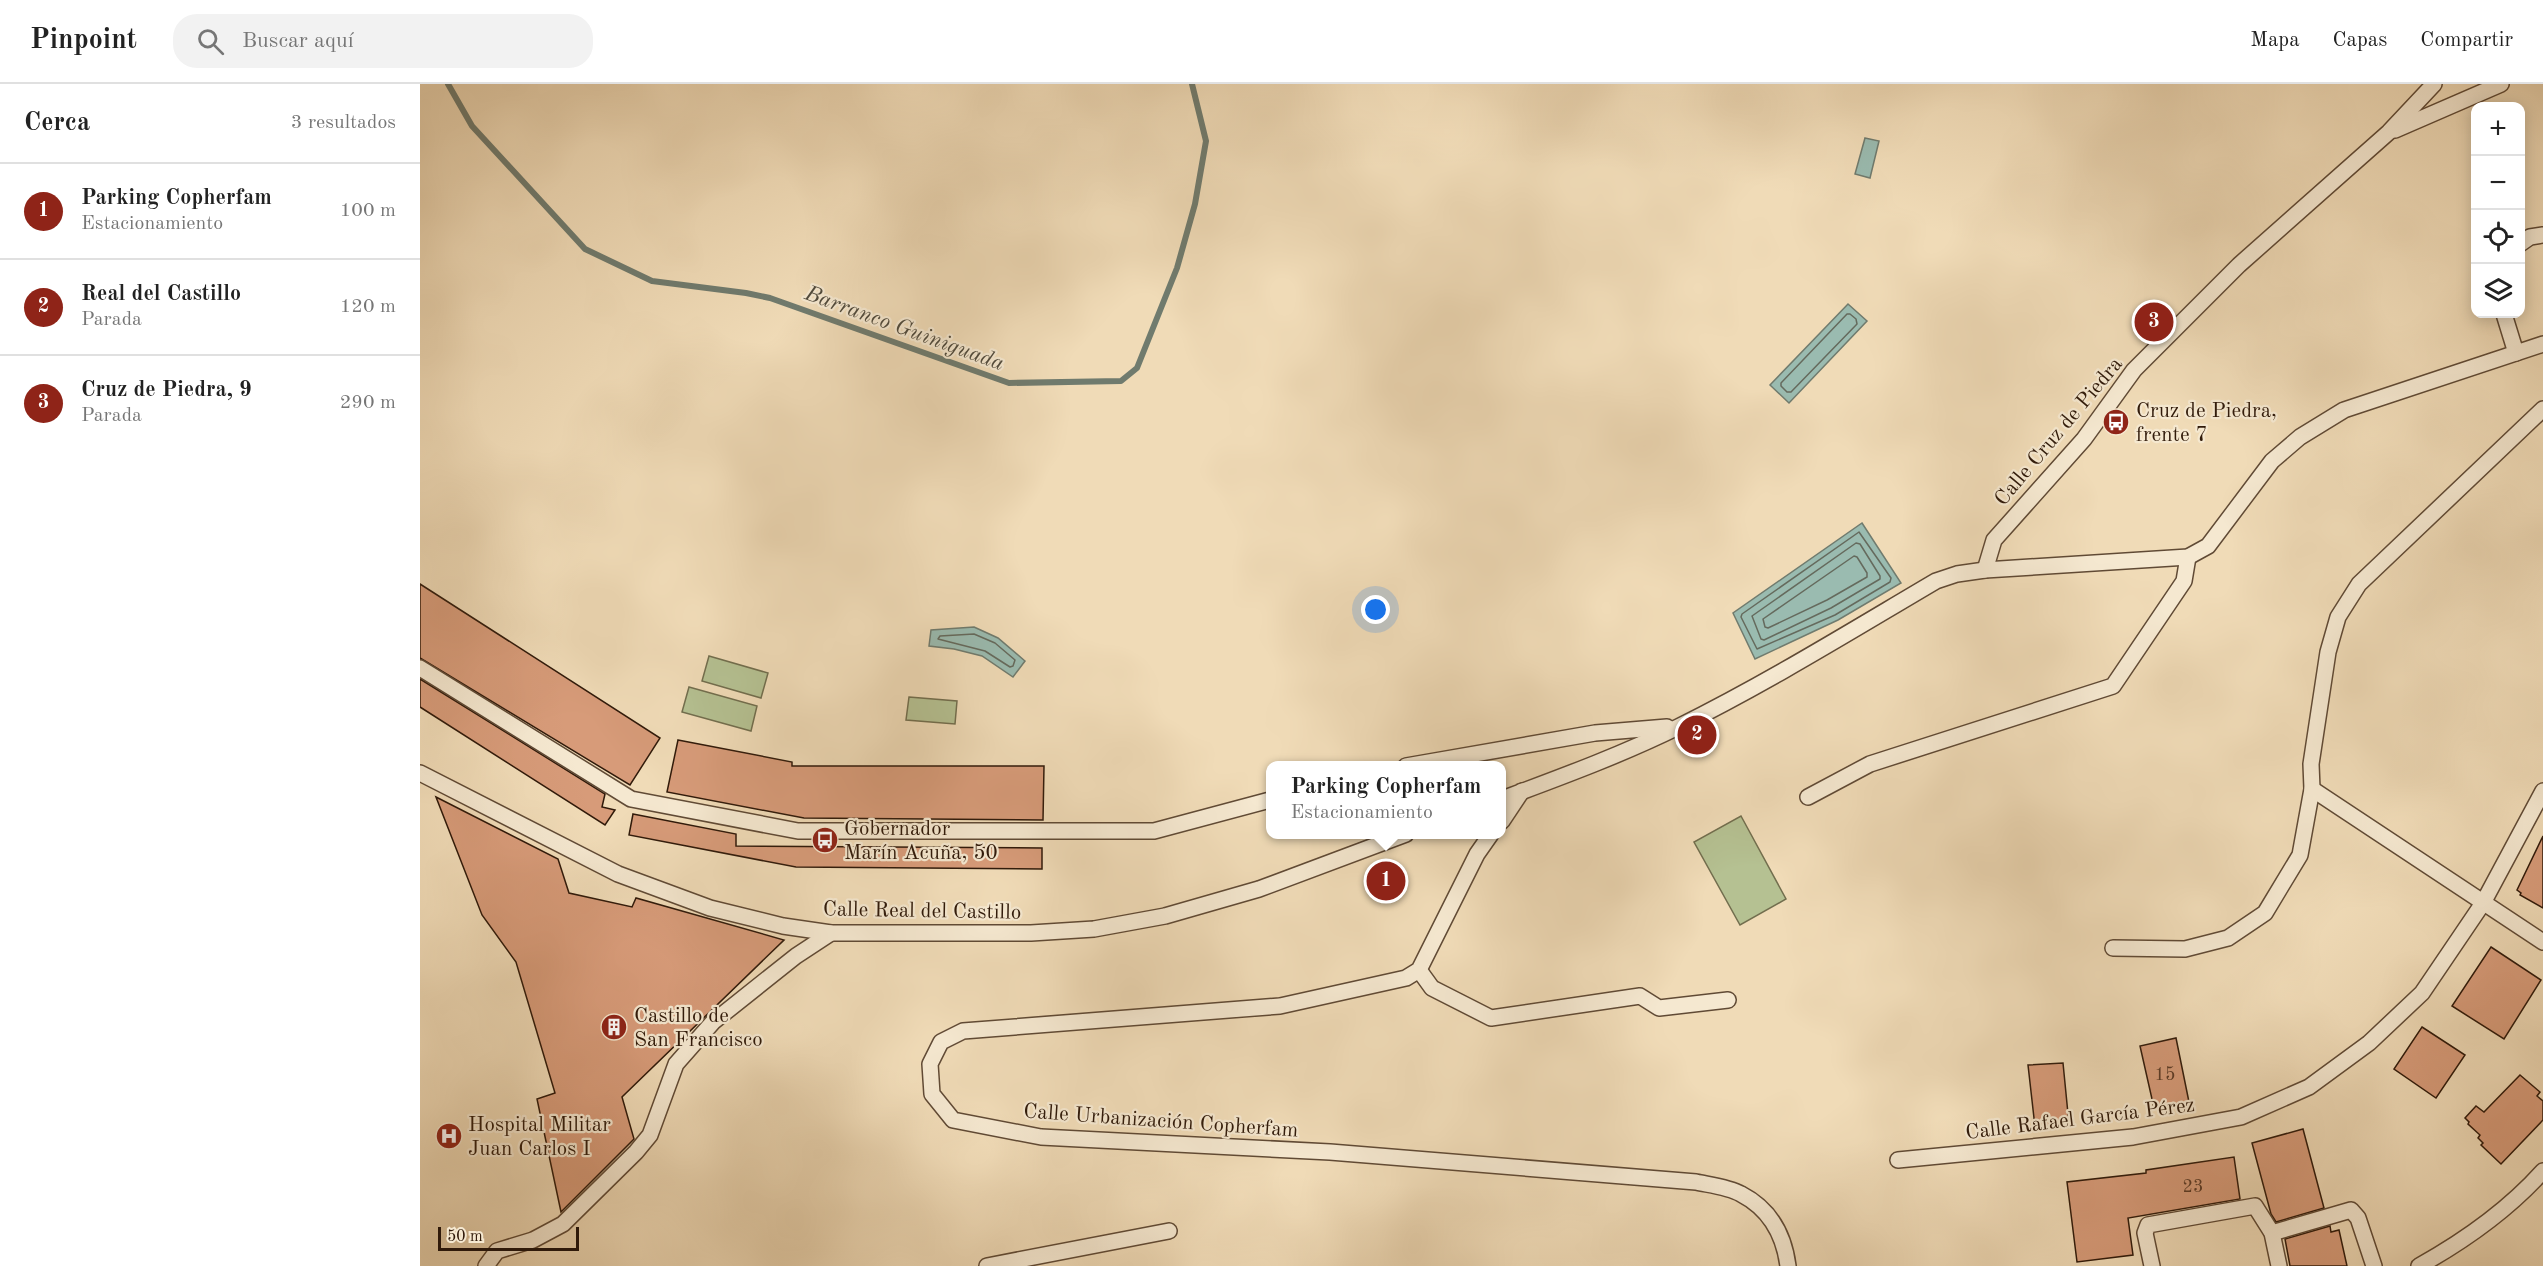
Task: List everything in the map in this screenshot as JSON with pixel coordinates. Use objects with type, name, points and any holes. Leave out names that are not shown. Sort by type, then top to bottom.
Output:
[{"type":"street","points":[[2389,132],[2434,84]]},
{"type":"street","points":[[2389,132],[2501,84]]},
{"type":"street","name":"Calle Cruz de Piedra","points":[[1985,570],[1994,540],[2084,439],[2134,370],[2239,266],[2389,132]]},
{"type":"street","points":[[2525,240],[2543,234]]},
{"type":"street","points":[[2505,318],[2516,353]]},
{"type":"street","points":[[1506,797],[1616,755],[1679,726],[1742,693],[1936,582],[1957,574],[1985,570],[2188,557],[2208,546],[2272,461],[2308,431],[2344,410],[2543,344]]},
{"type":"street","points":[[2113,948],[2185,949],[2228,938],[2265,913],[2300,855],[2312,789],[2311,765],[2328,652],[2338,617],[2359,584],[2543,409]]},
{"type":"street","points":[[1808,796],[1870,764],[2113,686],[2184,581],[2188,557]]},
{"type":"street","points":[[420,668],[631,799],[798,831],[1154,831],[1266,802]]},
{"type":"street","points":[[1430,761],[1595,733],[1679,726]]},
{"type":"street","name":"Calle Real del Castillo","points":[[420,773],[618,874],[710,908],[783,926],[831,933],[1031,933],[1094,929],[1165,916],[1259,889],[1393,839]]},
{"type":"street","points":[[2312,789],[2543,942]]},
{"type":"street","points":[[1506,815],[1522,791]]},
{"type":"street","name":"Calle Rafael García Pérez","points":[[1898,1160],[2133,1137],[2241,1117],[2309,1086],[2368,1043],[2422,993],[2483,903],[2543,791]]},
{"type":"street","points":[[1488,839],[1472,863],[1419,970],[1432,988],[1491,1018],[1640,996],[1659,1008],[1728,1000]]},
{"type":"street","points":[[486,1266],[497,1251],[533,1240],[563,1224],[636,1152],[650,1135],[676,1064],[713,1022],[796,956],[831,933]]},
{"type":"street","name":"Calle Urbanización Copherfam","points":[[1419,970],[1406,978],[1280,1006],[963,1031],[941,1042],[930,1064],[932,1094],[953,1120],[1041,1137],[1330,1152],[1696,1182],[1741,1193],[1760,1208],[1773,1220],[1783,1237],[1788,1266]]},
{"type":"street","points":[[2419,1266],[2450,1249],[2492,1218],[2543,1171]]},
{"type":"street","points":[[2151,1266],[2145,1233],[2148,1225],[2255,1206],[2272,1233],[2279,1266]]},
{"type":"street","points":[[2272,1233],[2351,1210],[2358,1218],[2374,1266]]},
{"type":"street","points":[[987,1266],[1169,1231]]},
{"type":"green space","points":[[709,656],[768,673],[761,698],[702,681]]},
{"type":"green space","points":[[689,687],[757,706],[751,731],[682,712]]},
{"type":"green space","points":[[909,697],[957,701],[955,724],[906,720]]},
{"type":"green space","points":[[1741,816],[1786,899],[1740,925],[1694,842]]},
{"type":"water","points":[[1865,138],[1879,141],[1870,178],[1855,174]]},
{"type":"water","points":[[1848,304],[1867,321],[1789,403],[1770,385]]},
{"type":"water","points":[[1862,523],[1901,583],[1838,620],[1755,659],[1733,613]]},
{"type":"water","points":[[974,627],[998,638],[1025,661],[1013,677],[982,656],[929,646],[931,630]]},
{"type":"building","points":[[420,584],[660,738],[630,785],[420,658]]},
{"type":"building","points":[[420,679],[605,794],[602,807],[615,810],[605,825],[420,707]]},
{"type":"building","points":[[678,740],[792,762],[792,766],[1044,766],[1043,820],[804,818],[667,792]]},
{"type":"building","name":"Castillo de San Francisco","points":[[436,797],[558,859],[569,893],[632,907],[636,898],[784,940],[622,1097],[634,1139],[561,1212],[537,1099],[555,1093],[516,962],[482,915]]},
{"type":"building","points":[[633,814],[736,834],[736,846],[1042,848],[1042,869],[796,867],[629,835]]},
{"type":"building","points":[[2543,836],[2543,908],[2520,895],[2521,893],[2517,890]]},
{"type":"building","points":[[2491,947],[2541,980],[2504,1039],[2452,1006]]},
{"type":"building","points":[[2422,1027],[2465,1055],[2436,1098],[2394,1069]]},
{"type":"building","points":[[2176,1038],[2189,1102],[2154,1108],[2140,1046]]},
{"type":"building","points":[[2063,1063],[2069,1124],[2035,1127],[2028,1065]]},
{"type":"building","points":[[2520,1075],[2540,1092],[2537,1096],[2543,1101],[2543,1120],[2501,1164],[2481,1145],[2483,1143],[2478,1138],[2480,1135],[2465,1118],[2476,1106],[2484,1112]]},
{"type":"building","points":[[2303,1129],[2324,1208],[2276,1222],[2271,1214],[2252,1143]]},
{"type":"building","points":[[2234,1157],[2240,1199],[2128,1218],[2133,1255],[2077,1262],[2067,1182],[2146,1173],[2146,1170]]},
{"type":"building","points":[[2330,1226],[2331,1232],[2339,1230],[2347,1266],[2290,1266],[2285,1239]]},
{"type":"waterway","name":"Barranco Guiniguada","points":[[448,84],[472,126],[585,249],[652,281],[770,298],[1009,383],[1121,381],[1137,368],[1177,268],[1195,204],[1206,141],[1192,84]]},
{"type":"place","name":"Cruz de Piedra, 9","points":[[2154,322]]},
{"type":"place","name":"Cruz de Piedra, frente 7","points":[[2116,422]]},
{"type":"place","name":"Real del Castillo","points":[[1697,735]]},
{"type":"place","name":"Gobernador Marín Acuña, 50","points":[[825,840]]},
{"type":"place","name":"Parking Copherfam","points":[[1386,881]]},
{"type":"place","name":"Castillo de San Francisco","points":[[614,1027]]},
{"type":"place","name":"Hospital Militar Juan Carlos I","points":[[449,1136]]}]
